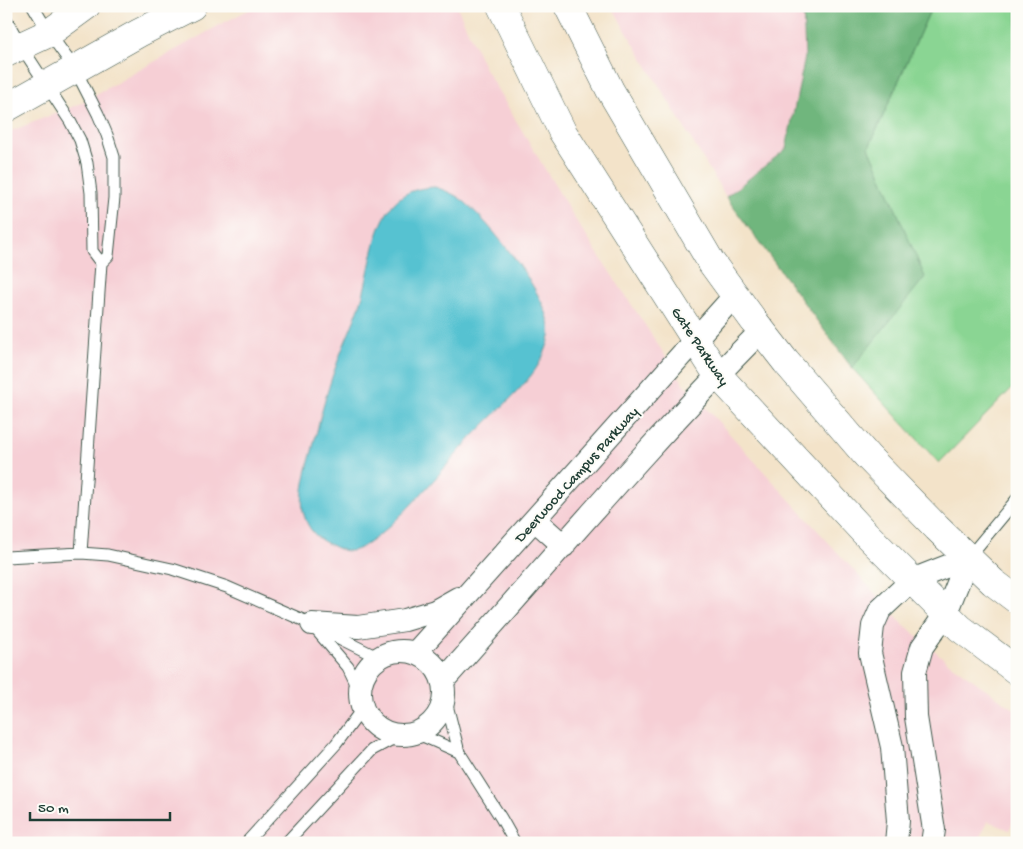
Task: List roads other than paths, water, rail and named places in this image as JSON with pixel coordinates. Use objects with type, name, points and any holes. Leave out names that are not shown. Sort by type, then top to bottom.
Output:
[{"type":"main road","points":[[13,50],[49,33],[86,6]]},
{"type":"main road","points":[[6,108],[139,33],[192,6]]},
{"type":"main road","name":"Gate Parkway","points":[[501,6],[562,131],[718,374],[862,530],[960,628],[1017,671]]},
{"type":"main road","points":[[568,6],[610,90],[711,262],[761,331],[867,456],[968,558],[993,582],[1017,600]]},
{"type":"street","name":"Deerwood Campus Parkway","points":[[416,652],[735,295]]},
{"type":"street","points":[[444,689],[433,664],[416,652],[400,650],[385,654],[372,663],[363,676],[361,700],[371,722],[384,731],[408,734],[430,725],[440,712],[444,689],[564,546],[655,442],[761,331]]},
{"type":"street","points":[[535,520],[564,546]]},
{"type":"street","points":[[896,843],[898,821],[892,747],[870,654],[873,626],[880,610],[912,580],[968,558]]},
{"type":"street","points":[[932,843],[934,830],[916,717],[915,672],[922,647],[946,613],[968,558]]},
{"type":"street","points":[[312,624],[358,627],[405,620],[435,611],[472,591]]},
{"type":"lane","points":[[33,6],[49,33],[75,69],[98,114],[114,157],[114,198],[108,256],[101,263]]},
{"type":"lane","points":[[6,19],[13,50],[47,85],[80,140],[87,163],[91,193],[92,251],[101,263],[81,553]]},
{"type":"lane","points":[[92,220],[111,221]]},
{"type":"lane","points":[[968,558],[1017,500]]},
{"type":"lane","points":[[6,557],[81,553],[108,555],[172,569],[227,586],[312,624],[379,658]]},
{"type":"lane","points":[[246,843],[336,744],[361,700],[348,667],[312,624]]},
{"type":"lane","points":[[444,689],[459,752],[502,818],[515,843]]},
{"type":"lane","points":[[286,843],[372,750],[408,734],[459,752]]},
{"type":"water","points":[[435,187],[453,194],[464,202],[479,215],[506,247],[533,286],[543,305],[549,323],[550,337],[542,359],[529,378],[474,435],[414,502],[378,536],[362,547],[349,551],[343,550],[332,546],[318,537],[306,521],[302,496],[308,465],[329,387],[360,305],[375,242],[385,217],[395,202],[405,194],[422,188]]}]
